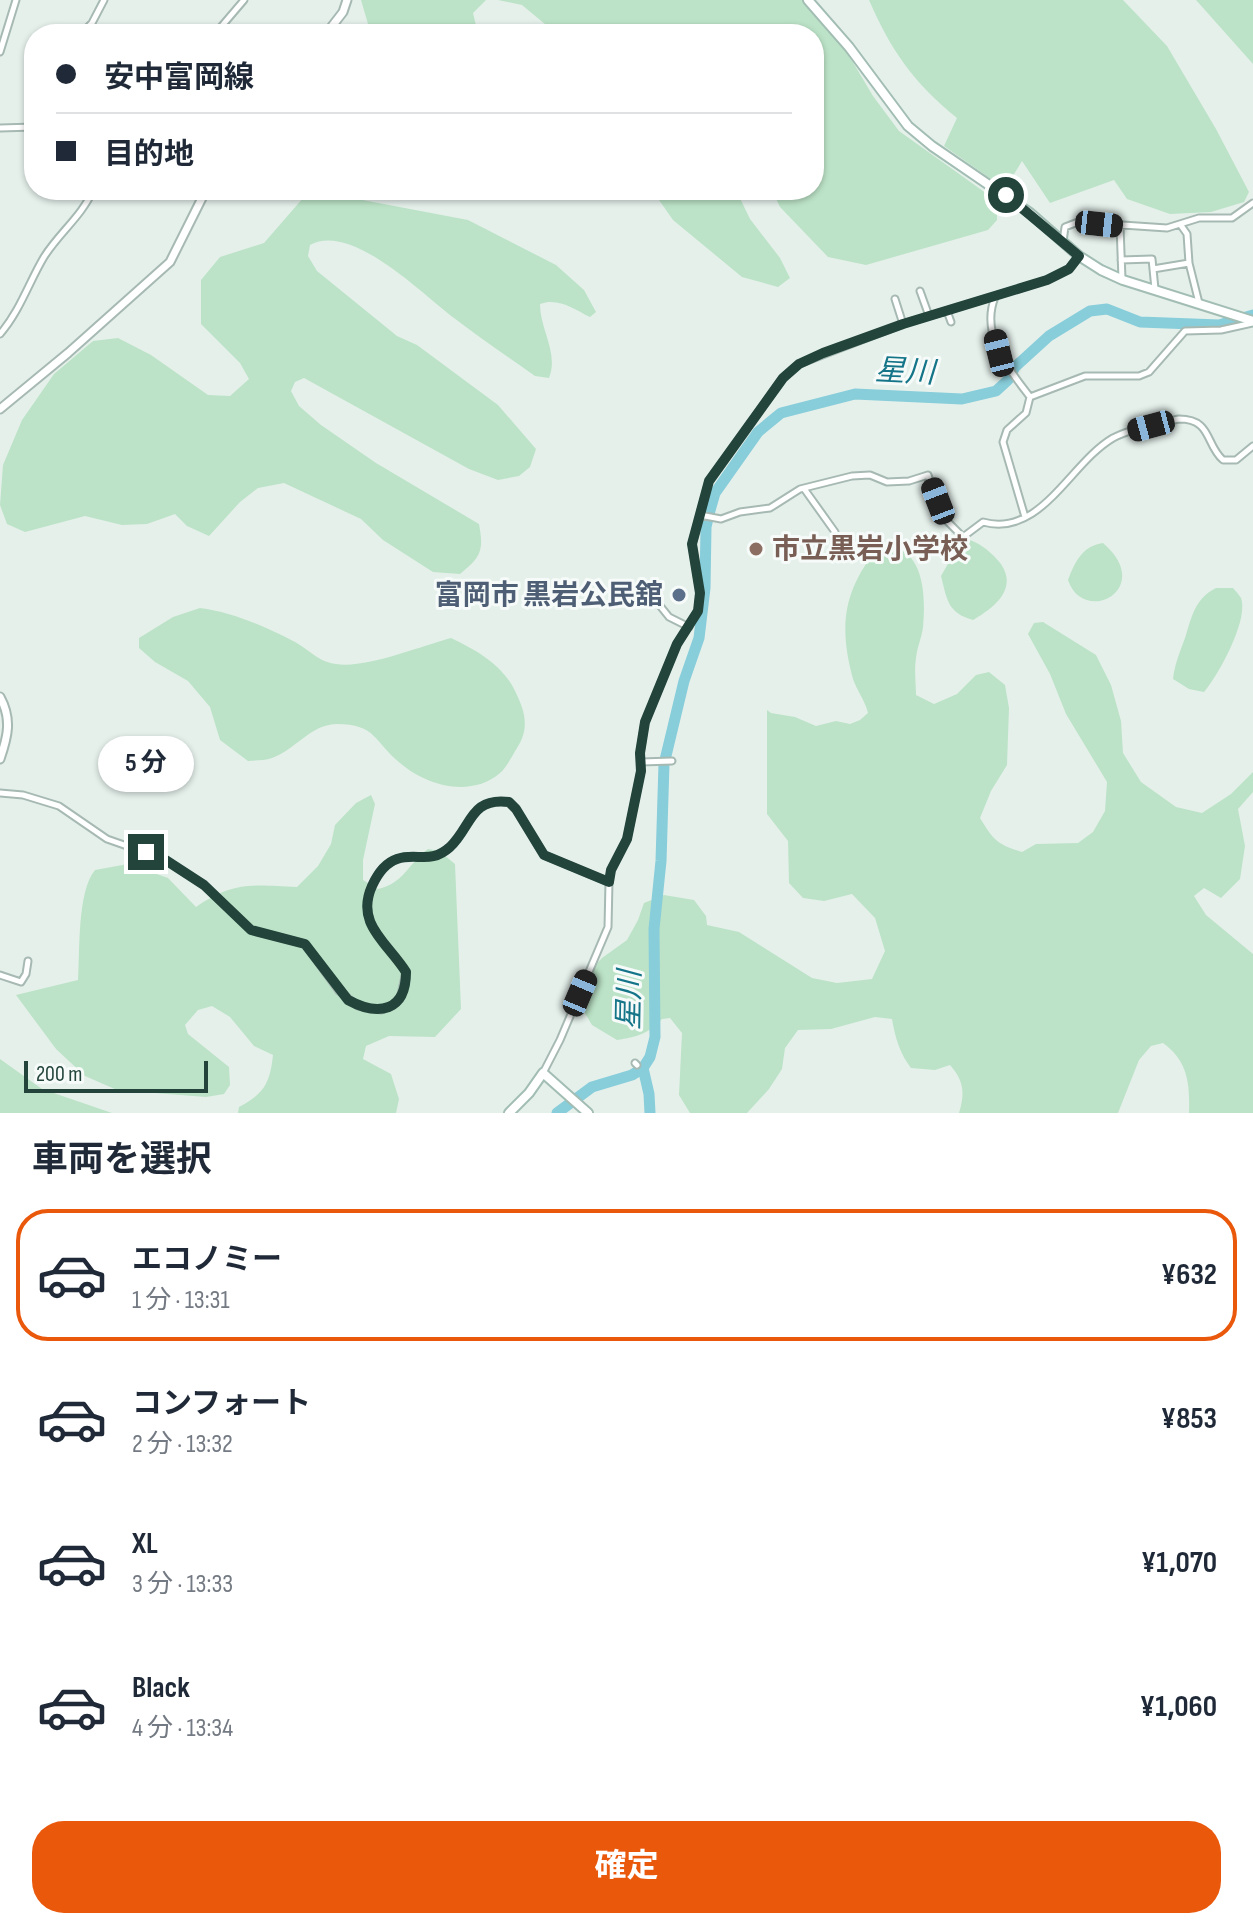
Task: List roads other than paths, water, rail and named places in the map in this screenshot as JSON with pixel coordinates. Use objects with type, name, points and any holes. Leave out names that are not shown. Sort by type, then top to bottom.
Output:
[{"type":"main road","points":[[808,0],[849,47],[908,126],[932,146],[1018,204],[1079,256],[1122,279],[1253,322]]},
{"type":"main road","points":[[509,1113],[543,1073],[588,1113]]},
{"type":"street","points":[[0,52],[16,0]]},
{"type":"street","points":[[91,24],[104,0]]},
{"type":"street","points":[[224,24],[244,0]]},
{"type":"street","points":[[334,24],[347,0]]},
{"type":"street","points":[[0,128],[24,127]]},
{"type":"street","points":[[0,334],[46,253],[88,200]]},
{"type":"street","points":[[0,409],[170,262],[201,200]]},
{"type":"street","points":[[1063,242],[1065,227],[1078,222],[1167,228],[1206,217],[1232,218],[1253,203]]},
{"type":"street","points":[[1180,224],[1187,234],[1189,263],[1199,303]]},
{"type":"street","points":[[1120,226],[1122,279]]},
{"type":"street","points":[[543,1073],[608,927],[611,870],[627,839],[638,788],[645,722],[677,644],[698,611],[700,593],[692,544],[709,481],[783,378],[799,364],[903,324],[1055,277],[1069,269],[1079,256]]},
{"type":"street","points":[[1121,260],[1152,259],[1155,289]]},
{"type":"street","points":[[1153,269],[1189,263]]},
{"type":"street","points":[[920,291],[929,316]]},
{"type":"street","points":[[996,296],[989,313],[999,353],[1007,369],[1030,397]]},
{"type":"street","points":[[895,299],[903,324]]},
{"type":"street","points":[[947,311],[951,322]]},
{"type":"street","points":[[1030,397],[1091,374],[1139,376],[1149,372],[1185,331],[1221,330],[1253,322]]},
{"type":"street","points":[[1025,517],[1003,442],[1007,430],[1026,413],[1030,397]]},
{"type":"street","points":[[701,515],[721,519],[740,512],[770,508],[805,489],[852,476],[870,475],[887,482],[909,481],[928,475],[941,515],[963,537],[983,522],[999,526],[1037,512],[1105,444],[1123,434],[1188,419],[1205,429],[1223,460],[1236,460],[1253,446]]},
{"type":"street","points":[[805,489],[835,532]]},
{"type":"street","points":[[657,602],[669,617],[689,627]]},
{"type":"street","points":[[0,697],[8,717],[8,736],[0,759]]},
{"type":"street","points":[[641,762],[672,761]]},
{"type":"street","points":[[0,793],[23,795],[59,806],[107,839],[164,859],[204,885],[251,930],[305,944],[348,1000],[370,1009],[381,1010],[392,1006],[400,999],[406,982],[406,972],[367,917],[365,905],[375,878],[395,859],[432,857],[444,851],[465,829],[474,812],[484,804],[509,802],[544,855],[609,882]]},
{"type":"street","points":[[0,975],[21,982],[28,961]]},
{"type":"waterway","name":"星川","points":[[557,1113],[592,1087],[632,1075],[643,1068],[650,1057],[655,1037],[654,929],[661,861],[664,764],[684,681],[699,638],[709,514],[715,493],[758,432],[781,413],[855,394],[962,399],[996,391],[1008,380],[1015,367],[1049,336],[1090,311],[1107,309],[1140,322],[1219,325],[1253,315]]},
{"type":"waterway","points":[[643,1068],[650,1113]]},
{"type":"place","name":"市立黒岩小学校","points":[[756,549]]},
{"type":"place","name":"富岡市 黒岩公民舘","points":[[679,595]]}]
